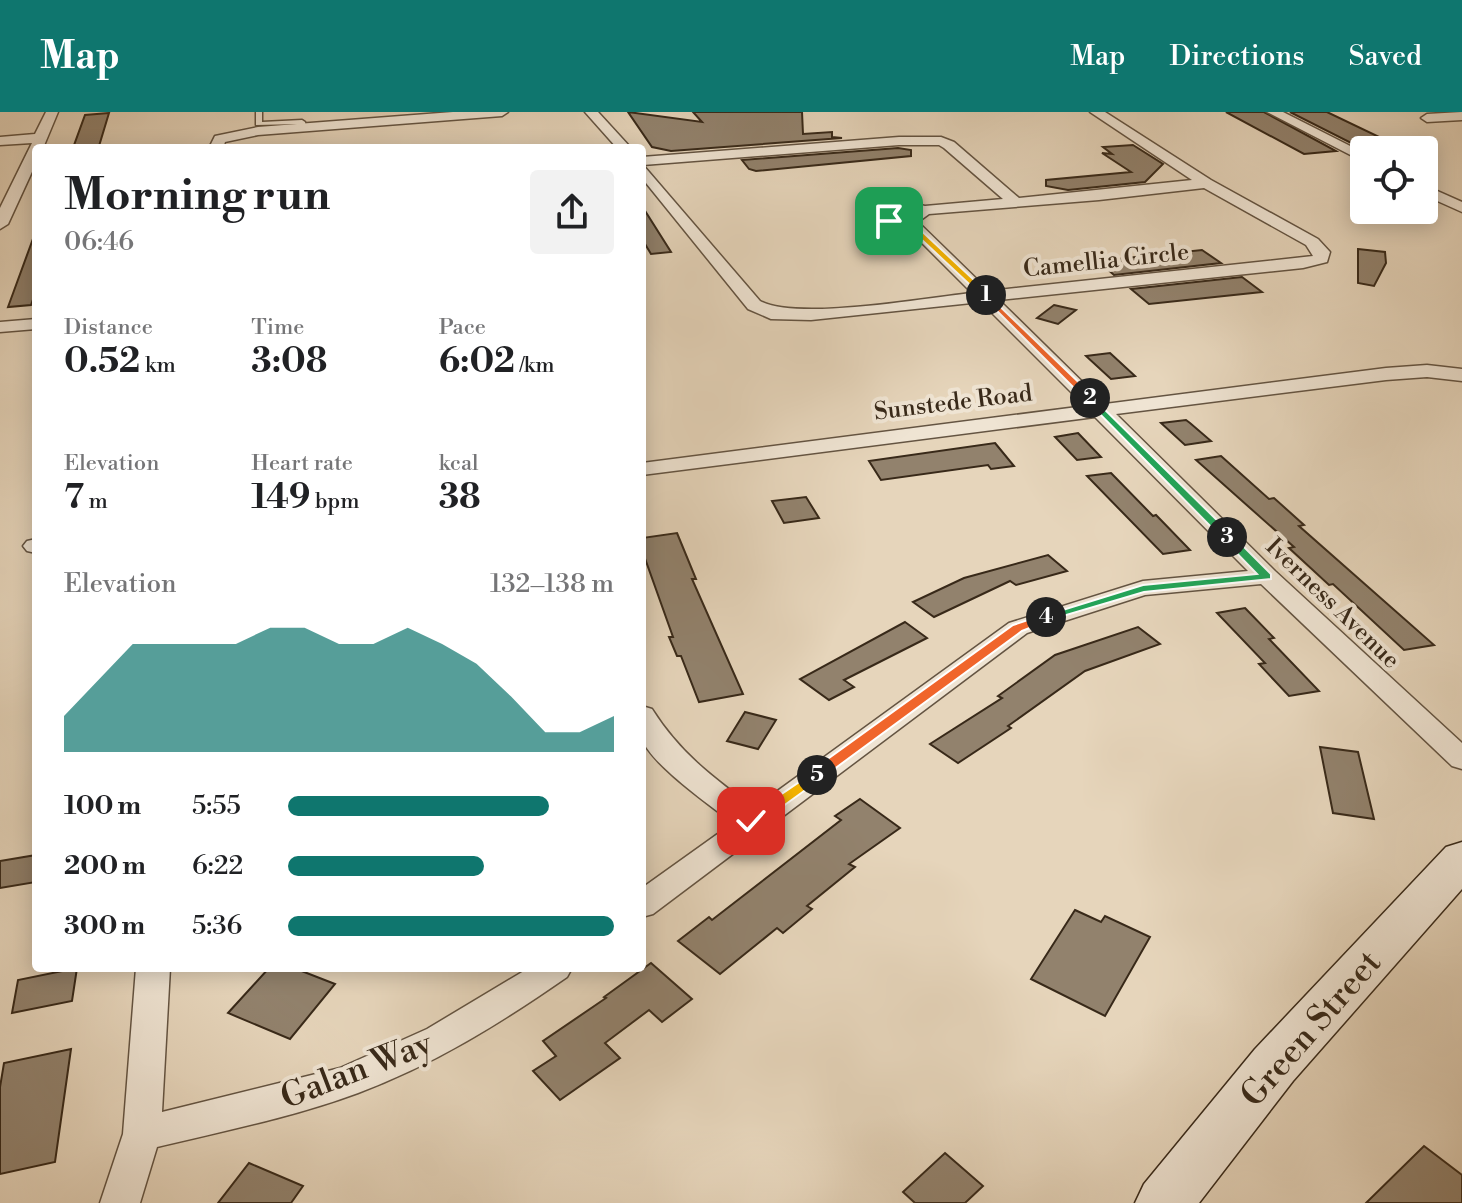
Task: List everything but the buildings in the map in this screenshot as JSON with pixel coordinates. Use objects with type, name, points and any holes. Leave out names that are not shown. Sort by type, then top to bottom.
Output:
[{"type":"street","points":[[38,144],[52,112]]},
{"type":"street","points":[[218,144],[220,139],[231,134],[410,115],[502,112]]},
{"type":"street","points":[[591,112],[620,144]]},
{"type":"street","name":"Camellia Circle","points":[[646,174],[754,305],[771,314],[811,315],[1321,259],[1322,252],[1312,242],[1206,183],[1096,112]]},
{"type":"street","points":[[1273,112],[1350,151]]},
{"type":"street","points":[[1427,118],[1462,116]]},
{"type":"street","points":[[0,141],[32,144]]},
{"type":"street","points":[[646,161],[899,141],[941,141],[1014,201]]},
{"type":"street","points":[[0,224],[32,157]]},
{"type":"street","name":"Iverness Avenue","points":[[1206,183],[1099,196],[1014,201],[917,217],[987,297],[1267,576],[1462,759]]},
{"type":"street","points":[[1438,196],[1462,208]]},
{"type":"street","points":[[0,327],[32,324]]},
{"type":"street","name":"Sunstede Road","points":[[646,468],[1386,374],[1427,371],[1462,375]]},
{"type":"street","points":[[646,902],[751,821],[1018,628],[1143,588],[1267,576]]},
{"type":"street","points":[[646,725],[682,769],[751,821]]},
{"type":"street","name":"Green Street","points":[[1164,1203],[1274,1065],[1462,859]]},
{"type":"street","points":[[120,1203],[142,1134],[153,972]]},
{"type":"street","name":"Galan Way","points":[[142,1134],[316,1091],[389,1065],[448,1034],[549,972]]},
{"type":"lane","points":[[259,112],[258,124],[302,122],[303,127]]},
{"type":"route","points":[[751,821],[1018,628],[1143,588],[1267,576],[922,234],[910,224],[889,221]]}]
